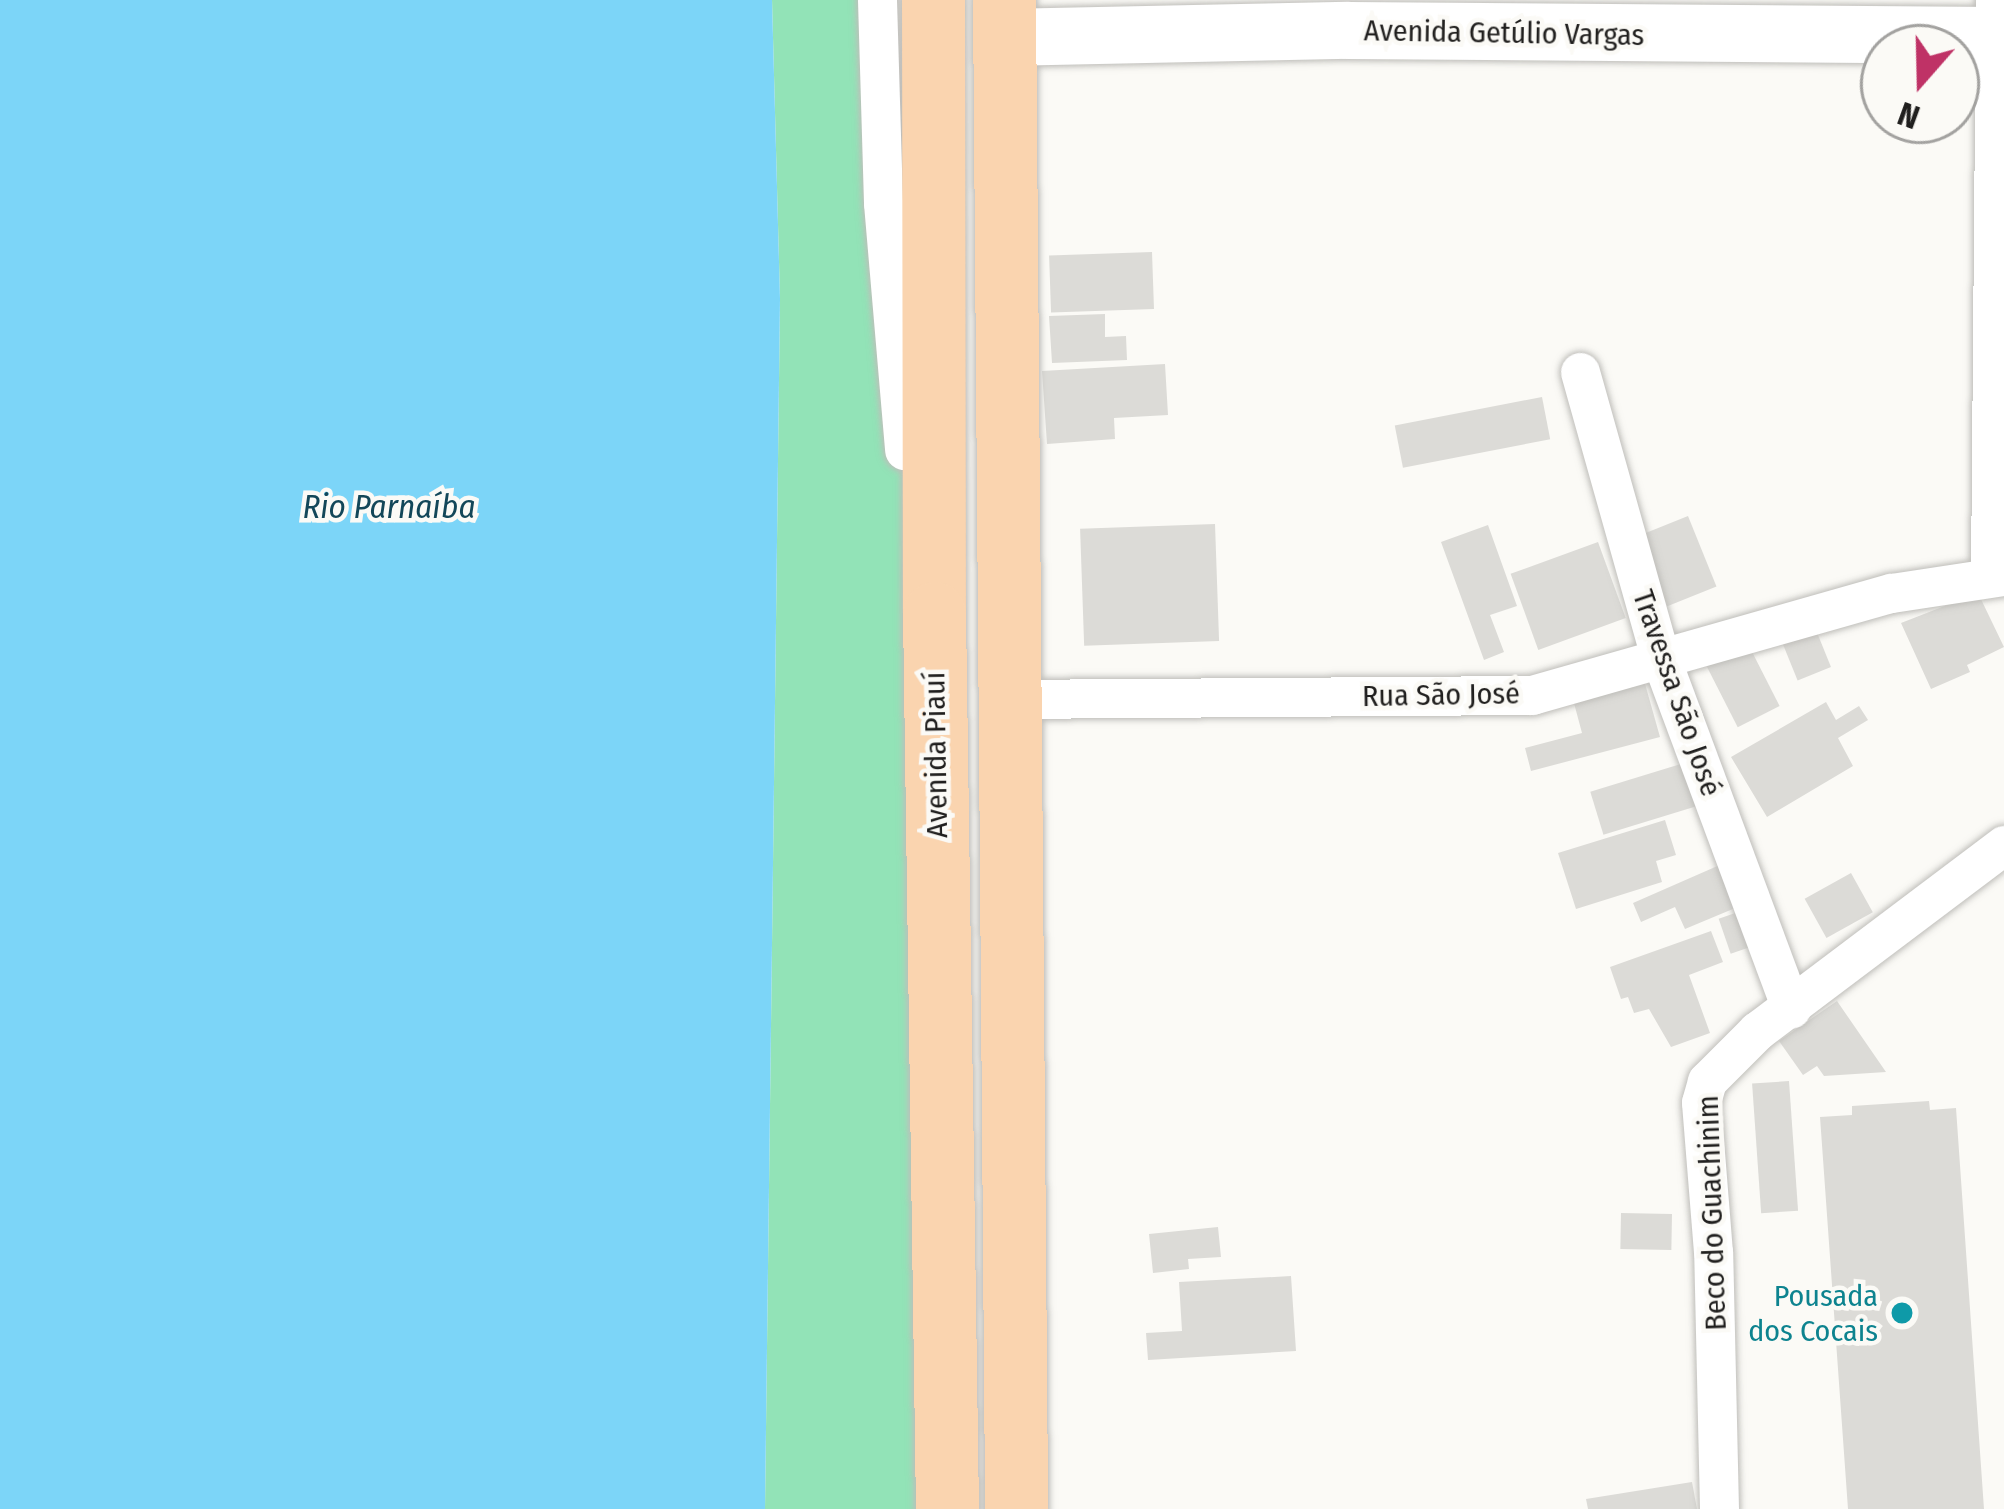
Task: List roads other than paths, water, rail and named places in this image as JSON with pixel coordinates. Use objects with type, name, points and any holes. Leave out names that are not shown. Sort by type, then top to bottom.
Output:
[{"type":"main road","name":"Avenida Piauí","points":[[933,0],[947,1509]]},
{"type":"main road","points":[[1004,18],[1016,1509]]},
{"type":"main road","points":[[891,19],[933,268]]},
{"type":"street","name":"Avenida Getúlio Vargas","points":[[1004,18],[1348,30],[1562,18],[1997,24]]},
{"type":"street","points":[[891,19],[883,203],[902,386],[923,1008],[932,1509]]},
{"type":"street","points":[[1997,24],[1997,575]]},
{"type":"street","name":"Travessa São José","points":[[1580,372],[1660,656],[1792,1008]]},
{"type":"street","name":"Rua São José","points":[[1006,699],[1496,699],[1532,695],[1891,593],[1997,575]]},
{"type":"street","name":"Beco do Guachinim","points":[[1719,1509],[1714,1273],[1702,1102],[1706,1082],[1728,1056],[2004,845]]},
{"type":"water","name":"Rio Parnaíba","points":[[0,0],[772,0],[780,299],[765,1509],[0,1509]]},
{"type":"place","name":"Pousada dos Cocais","points":[[1902,1313]]}]
